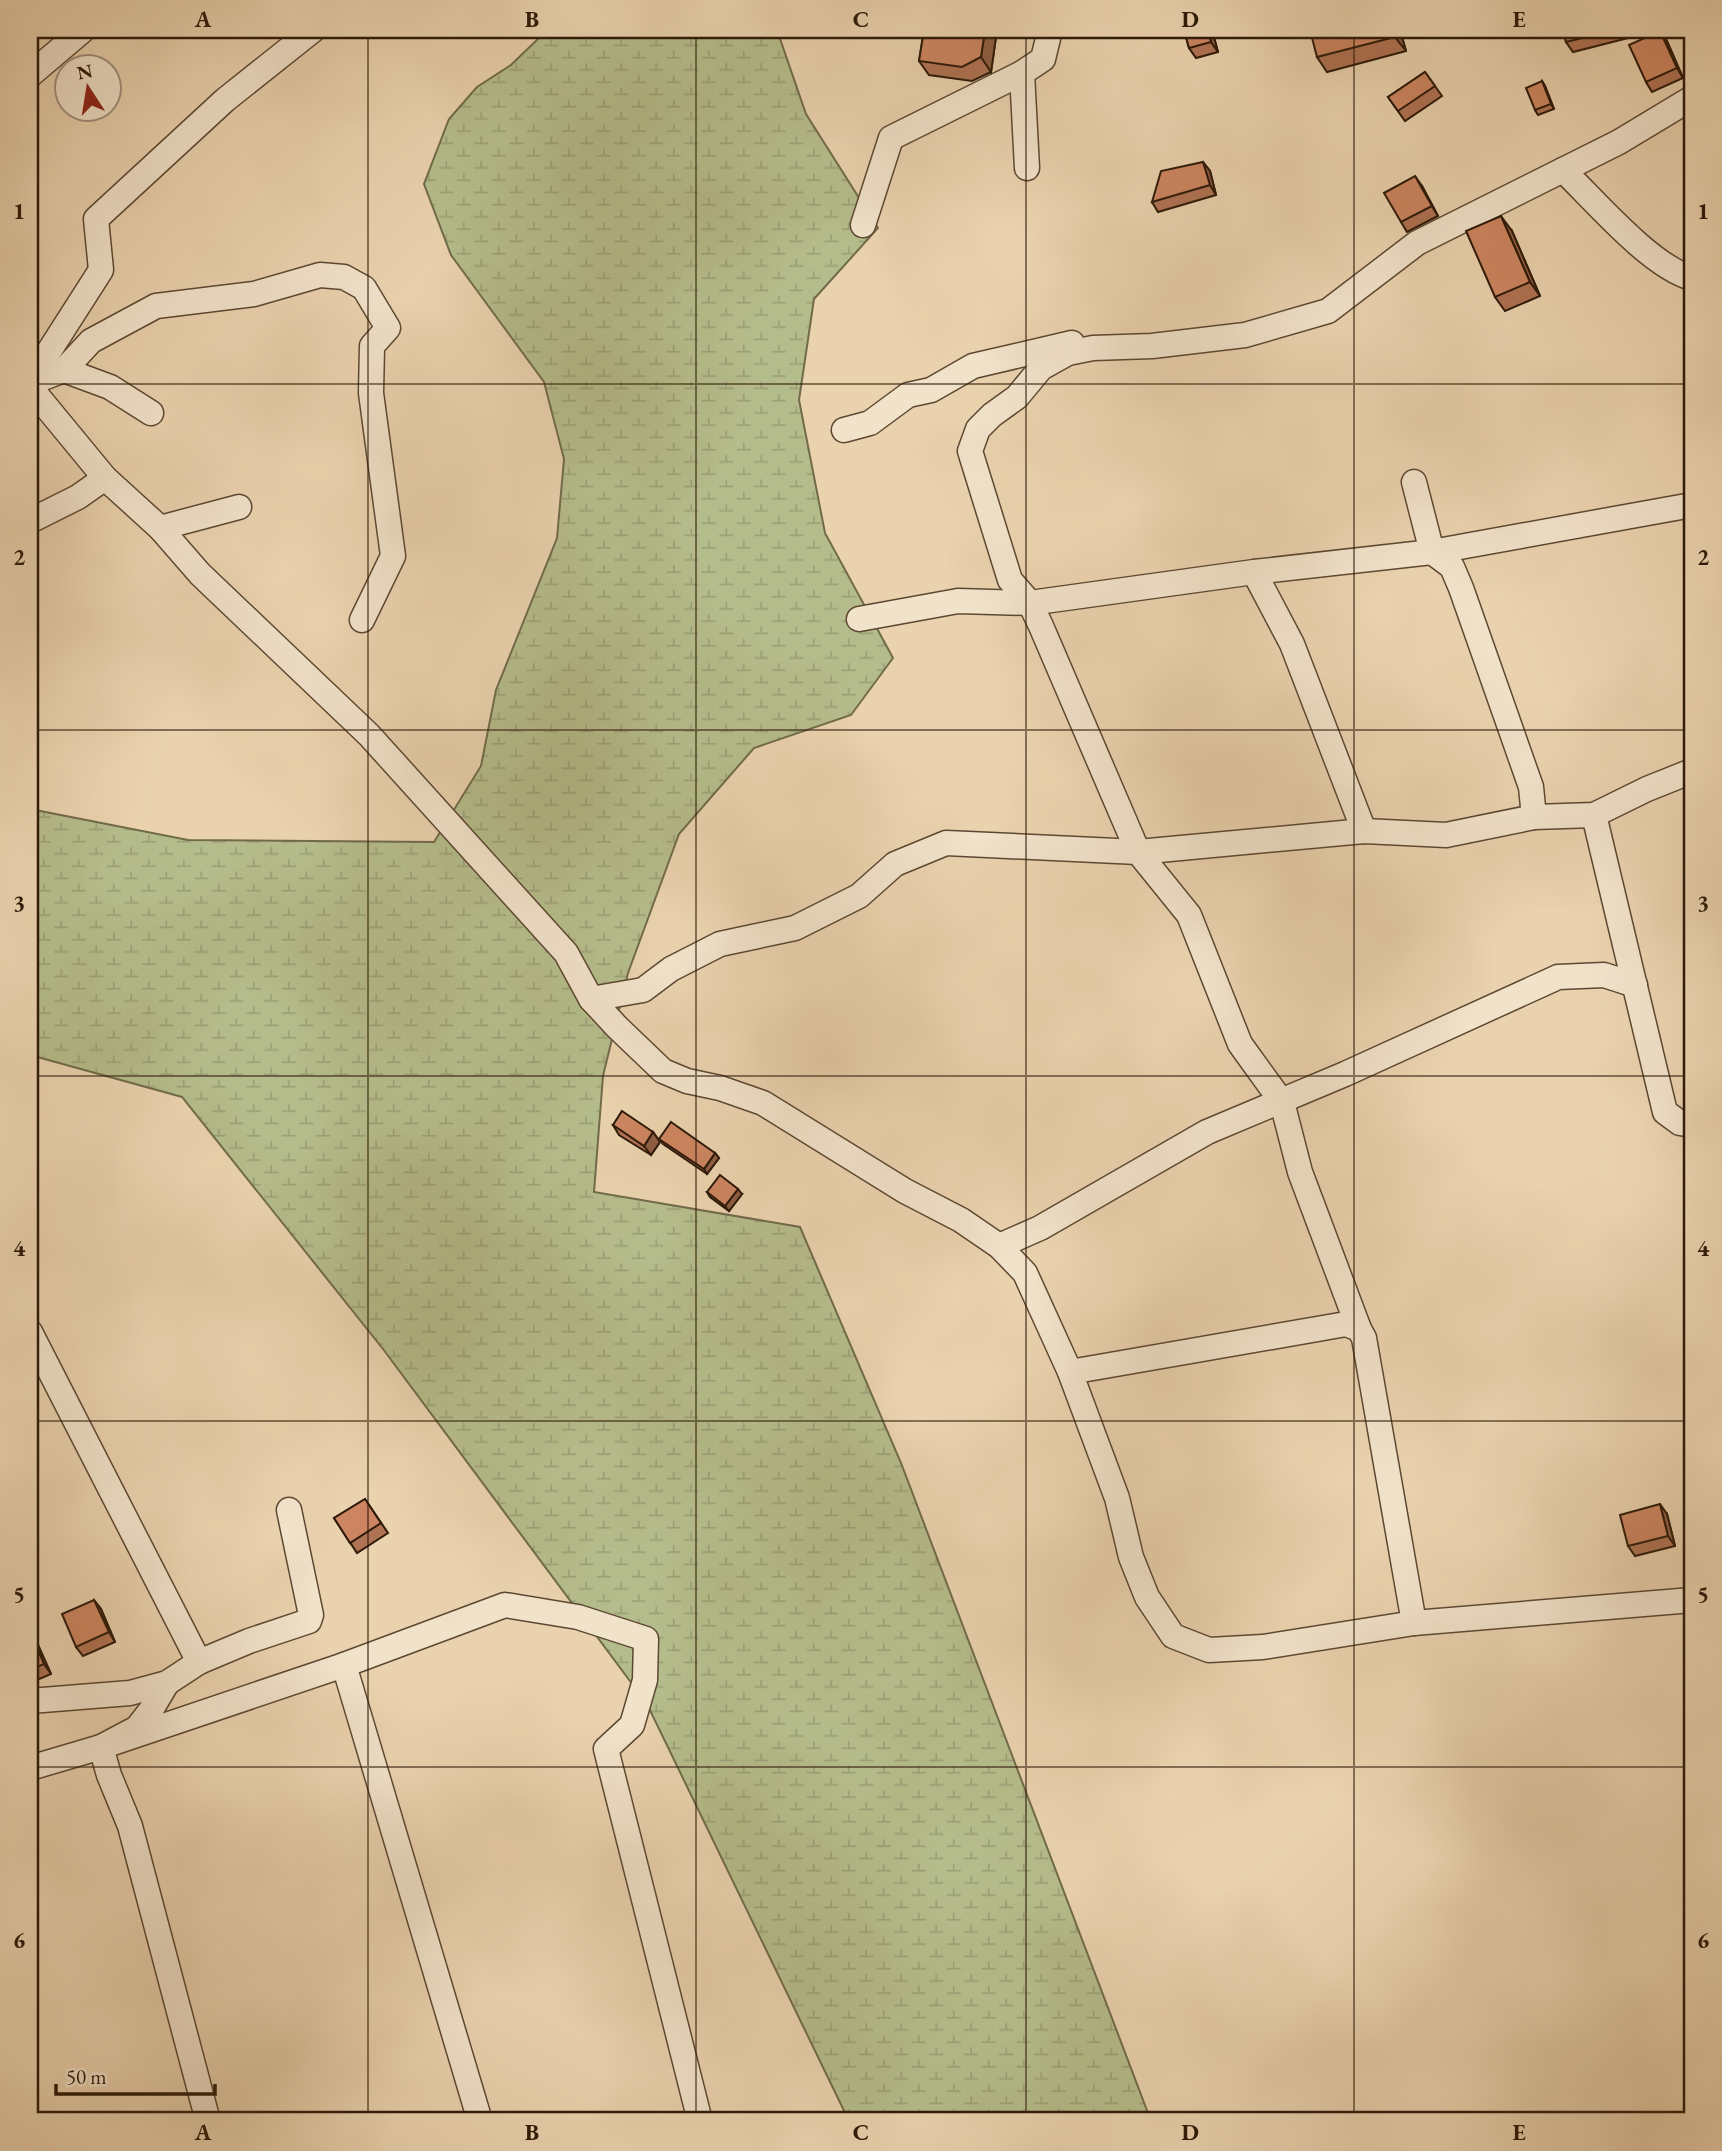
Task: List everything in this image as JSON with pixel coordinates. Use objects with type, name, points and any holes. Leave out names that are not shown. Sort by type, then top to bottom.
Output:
[{"type":"street","points":[[30,75],[83,30]]},
{"type":"street","points":[[30,384],[101,270],[96,219],[225,100],[313,30]]},
{"type":"street","points":[[863,225],[891,138],[1022,73],[1042,59],[1049,30]]},
{"type":"street","points":[[1022,73],[1027,168]]},
{"type":"street","points":[[1415,1623],[1364,1338],[1300,1172],[1282,1102],[1240,1044],[1189,915],[1138,852],[1030,603],[1010,580],[970,451],[978,429],[992,415],[1017,397],[1041,368],[1068,353],[1093,348],[1152,346],[1245,335],[1328,311],[1417,243],[1619,142],[1692,98]]},
{"type":"street","points":[[1563,170],[1653,258],[1692,278]]},
{"type":"street","points":[[30,384],[64,370],[90,341],[156,306],[254,294],[320,275],[344,277],[364,288],[388,328],[372,345],[371,393],[393,556],[362,620]]},
{"type":"street","points":[[844,430],[870,423],[908,395],[931,390],[973,366],[1069,342],[1093,348]]},
{"type":"street","points":[[64,370],[110,387],[151,413]]},
{"type":"street","points":[[30,384],[105,478],[160,528],[200,574],[369,736],[439,811],[566,953],[591,999],[663,1071],[687,1082],[720,1088],[762,1103],[905,1191],[961,1220],[999,1246],[1024,1273],[1070,1371],[1117,1498],[1132,1557],[1147,1597],[1173,1636],[1209,1650],[1222,1650],[1263,1647],[1415,1623],[1692,1600]]},
{"type":"street","points":[[30,521],[78,497],[105,478]]},
{"type":"street","points":[[1414,482],[1432,552],[1452,567],[1461,588],[1531,787],[1534,817]]},
{"type":"street","points":[[160,528],[239,507]]},
{"type":"street","points":[[859,620],[958,601],[1030,603],[1254,572],[1432,552],[1689,513]]},
{"type":"street","points":[[1254,572],[1292,644],[1364,831]]},
{"type":"street","points":[[591,999],[643,990],[671,969],[720,944],[795,928],[859,896],[895,864],[946,843],[1138,852],[1364,831],[1446,835],[1534,817],[1594,816],[1647,789],[1692,771]]},
{"type":"street","points":[[1594,816],[1665,1112],[1680,1123],[1692,1125]]},
{"type":"street","points":[[999,1246],[1040,1228],[1207,1132],[1282,1102],[1558,977],[1604,975],[1635,985]]},
{"type":"street","points":[[1070,1371],[1346,1324],[1359,1329]]},
{"type":"street","points":[[30,1332],[199,1662]]},
{"type":"street","points":[[30,1701],[130,1693],[167,1683],[199,1662],[249,1641],[309,1621],[311,1615],[289,1510]]},
{"type":"street","points":[[30,1768],[101,1747],[344,1665],[505,1605],[578,1617],[646,1639],[645,1680],[632,1725],[606,1749],[700,2121]]},
{"type":"street","points":[[344,1665],[480,2121]]},
{"type":"street","points":[[101,1747],[136,1728],[151,1710],[167,1683]]},
{"type":"street","points":[[101,1747],[108,1775],[130,1826],[208,2121]]},
{"type":"green space","points":[[543,30],[777,30],[806,114],[878,228],[814,299],[799,400],[825,533],[893,658],[851,715],[754,748],[679,834],[628,973],[603,1076],[594,1192],[800,1227],[901,1463],[1151,2121],[849,2121],[647,1704],[383,1349],[182,1097],[30,1055],[30,809],[188,840],[434,842],[481,766],[496,690],[557,538],[564,459],[544,382],[451,255],[424,184],[449,119],[477,87],[511,65],[540,37]]},
{"type":"building","points":[[924,30],[985,30],[981,57],[962,67],[919,61]]},
{"type":"building","points":[[1184,30],[1208,30],[1211,42],[1189,48]]},
{"type":"building","points":[[1310,30],[1394,30],[1395,37],[1317,57]]},
{"type":"building","points":[[1563,30],[1615,30],[1566,42]]},
{"type":"building","points":[[1660,31],[1677,68],[1646,82],[1629,45]]},
{"type":"building","points":[[1425,72],[1435,86],[1398,111],[1388,97]]},
{"type":"building","points":[[1542,81],[1551,104],[1535,110],[1526,88]]},
{"type":"building","points":[[1203,162],[1210,185],[1152,202],[1161,171]]},
{"type":"building","points":[[1415,176],[1432,206],[1401,222],[1384,193]]},
{"type":"building","points":[[1501,216],[1530,282],[1495,297],[1466,231]]},
{"type":"building","points":[[622,1111],[653,1132],[644,1146],[613,1125]]},
{"type":"building","points":[[671,1122],[715,1153],[704,1169],[659,1139]]},
{"type":"building","points":[[720,1175],[738,1189],[725,1206],[707,1192]]},
{"type":"building","points":[[365,1499],[381,1523],[350,1543],[334,1518]]},
{"type":"building","points":[[1660,1504],[1668,1536],[1628,1546],[1620,1515]]},
{"type":"building","points":[[94,1600],[109,1632],[76,1647],[62,1614]]},
{"type":"building","points":[[30,1631],[44,1664],[30,1670]]}]
